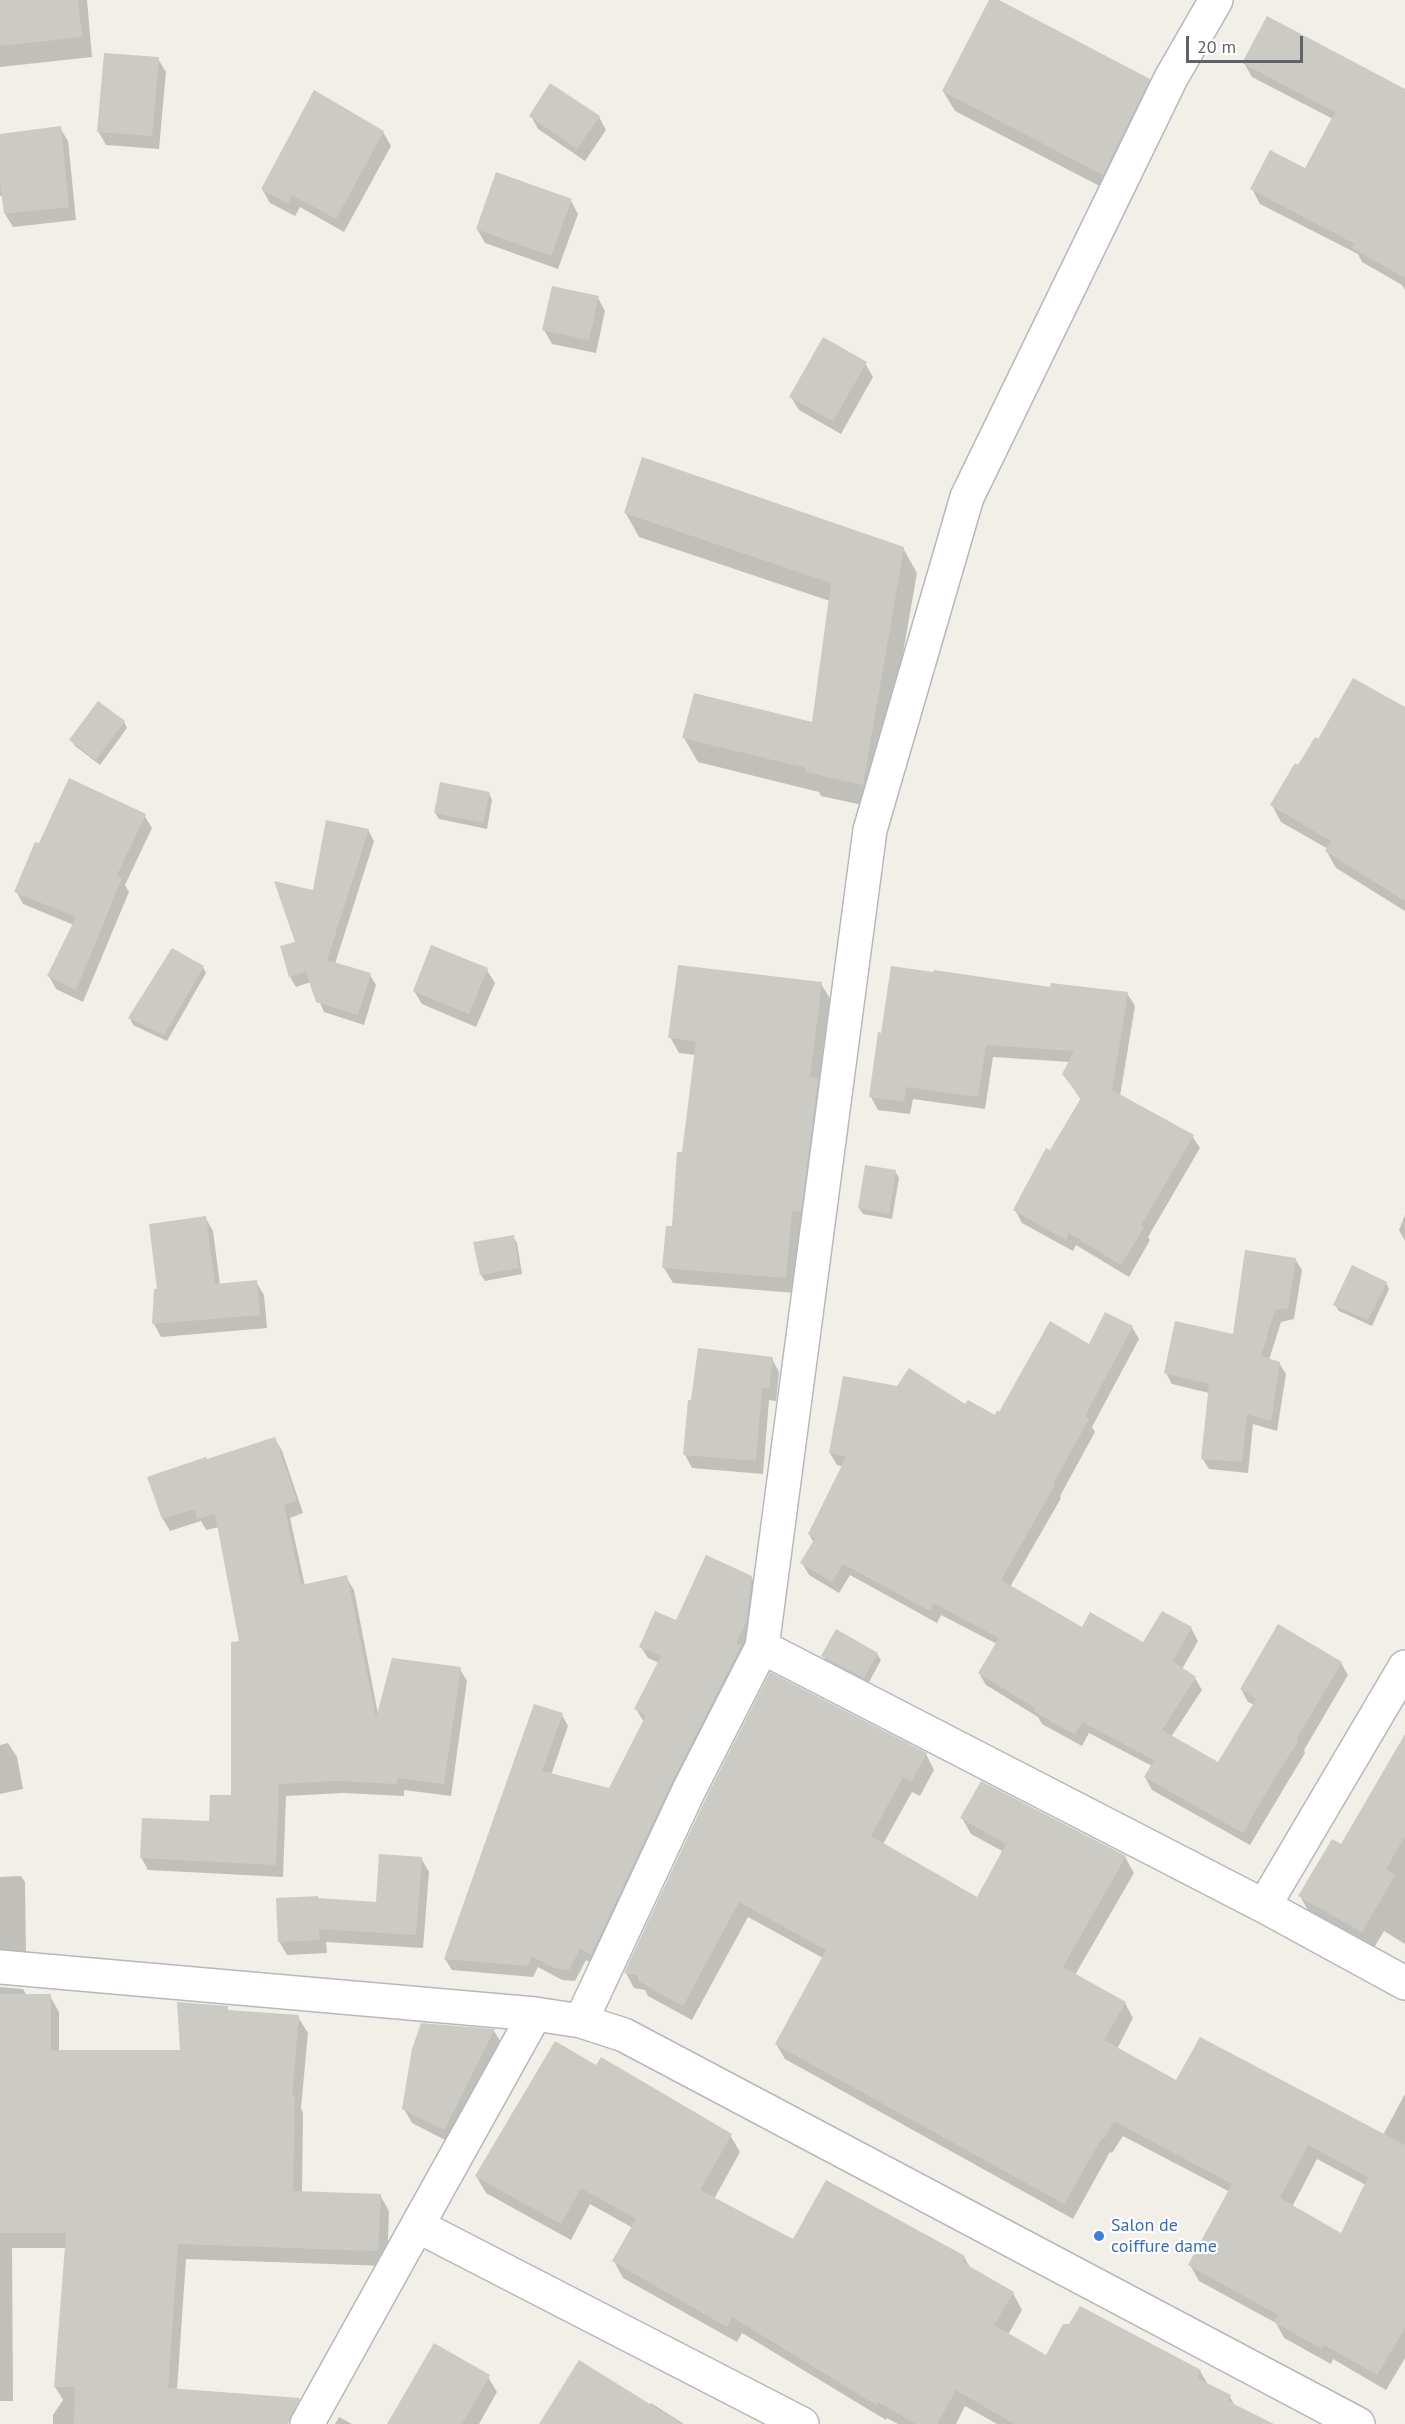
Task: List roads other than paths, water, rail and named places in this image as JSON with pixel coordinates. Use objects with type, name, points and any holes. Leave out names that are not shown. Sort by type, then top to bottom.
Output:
[{"type":"street","points":[[581,2020],[689,1790],[762,1647],[870,830],[967,497],[1171,78],[1216,0]]},
{"type":"street","points":[[762,1647],[1264,1905],[1405,1983]]},
{"type":"street","points":[[1264,1905],[1405,1667]]},
{"type":"street","points":[[0,1967],[581,2020],[624,2035],[1358,2424]]},
{"type":"street","points":[[307,2424],[535,2014]]},
{"type":"street","points":[[418,2226],[802,2424]]},
{"type":"place","name":"Salon de coiffure dame","points":[[1099,2236]]}]
